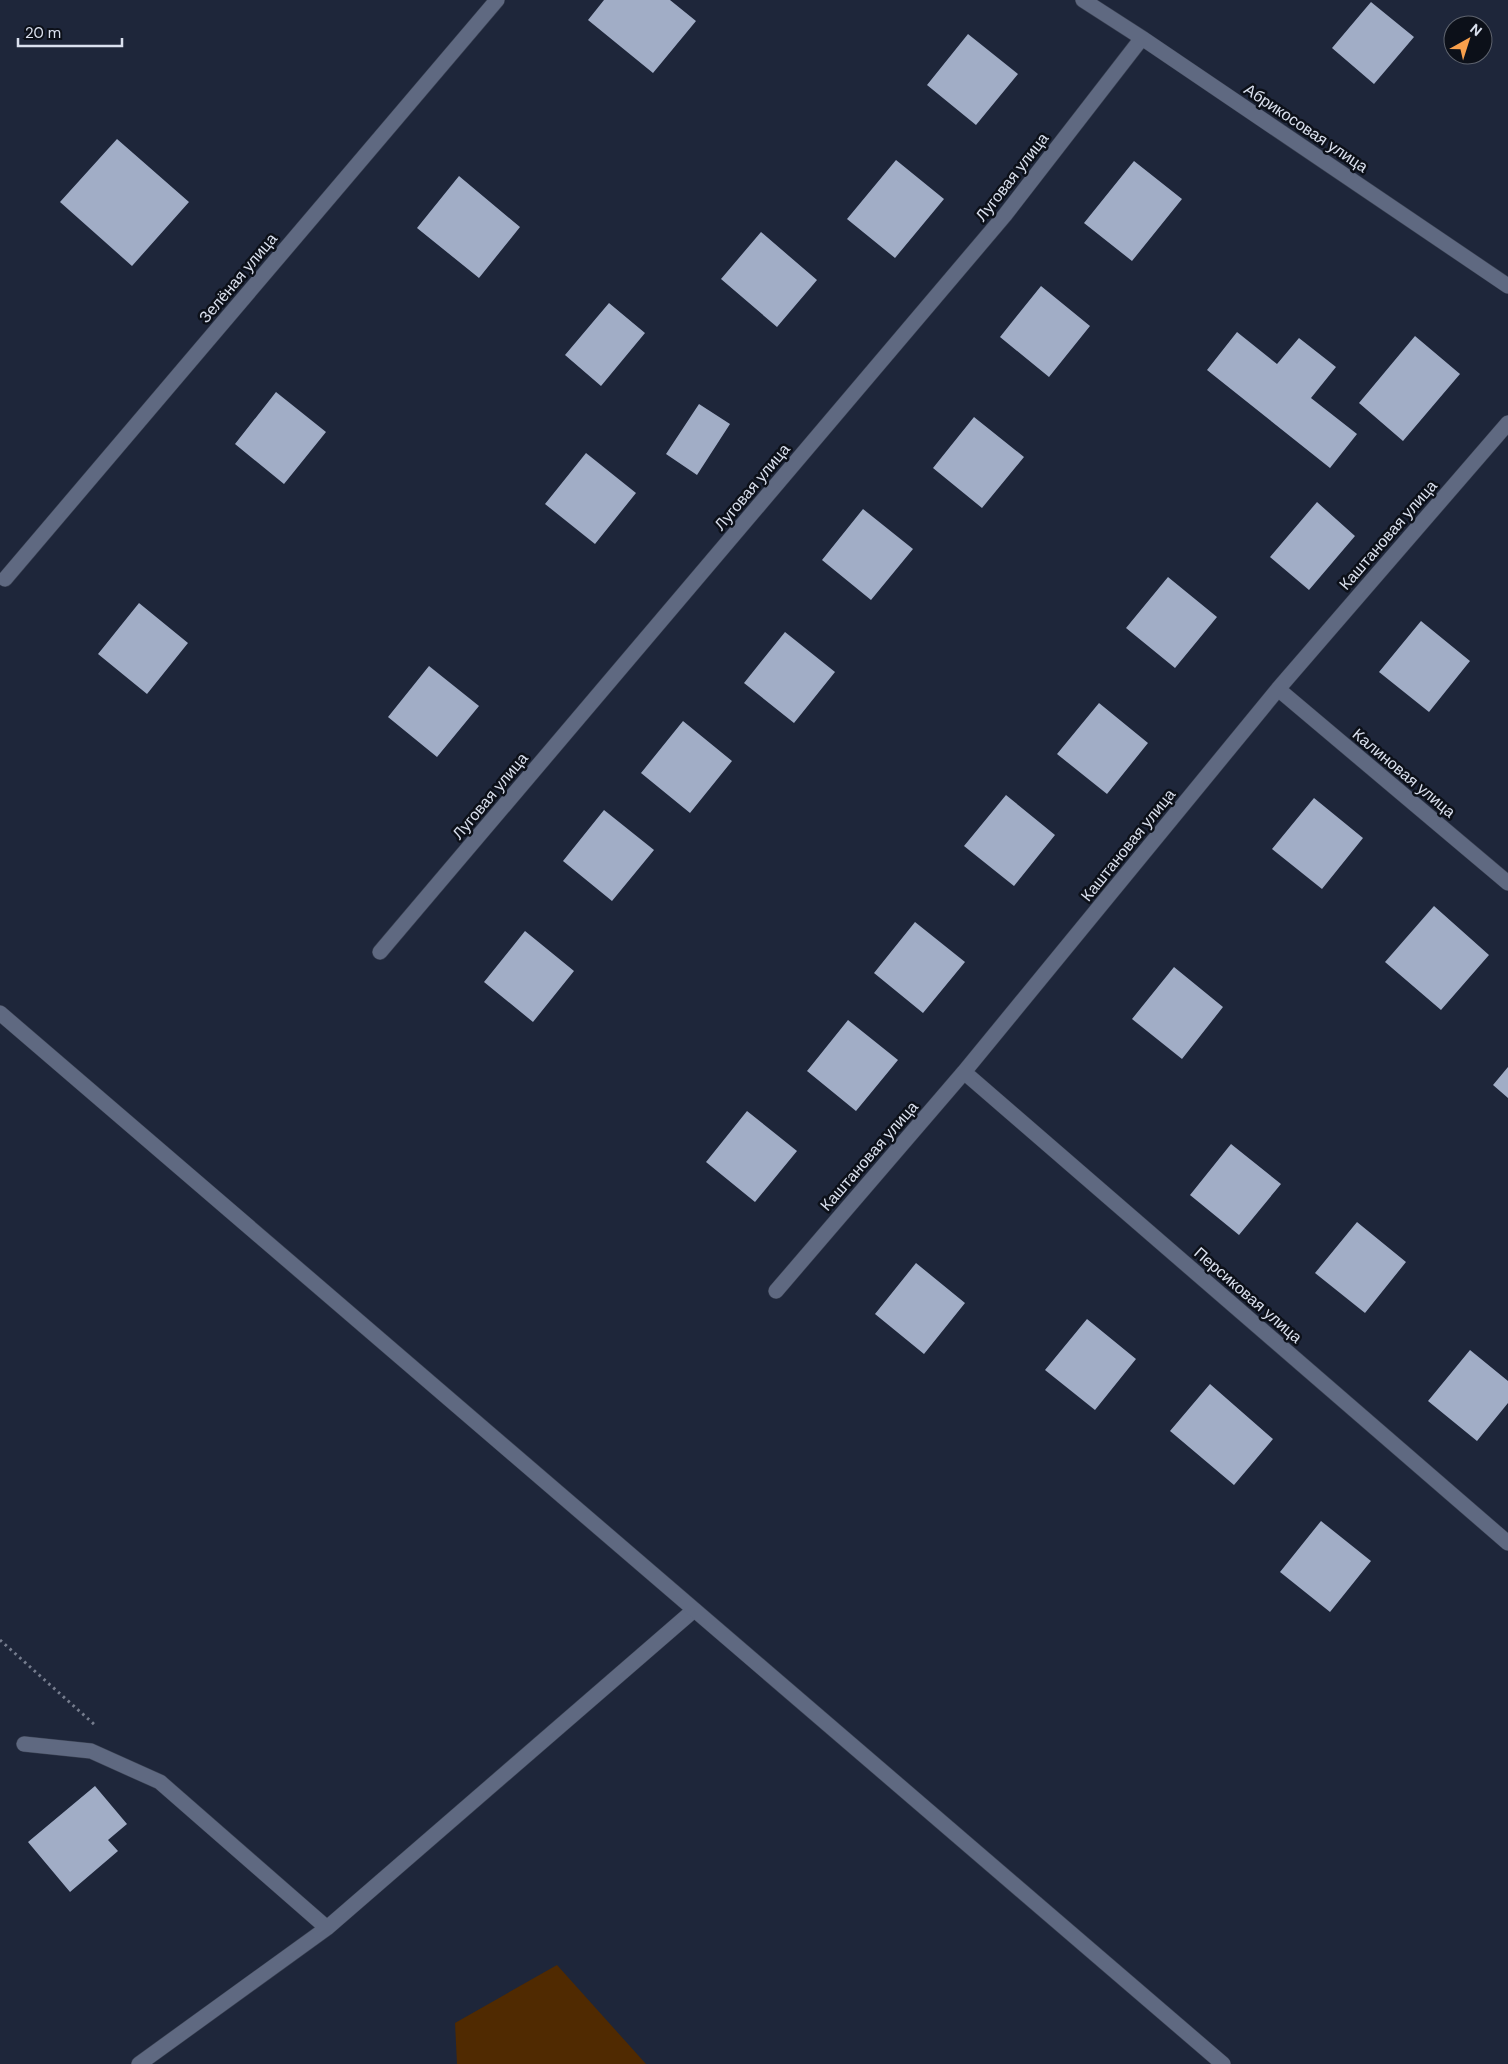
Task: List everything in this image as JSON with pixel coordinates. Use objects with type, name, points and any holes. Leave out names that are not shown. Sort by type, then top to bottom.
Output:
[{"type":"main road","name":"Зелёная улица","points":[[5,579],[497,0]]},
{"type":"main road","name":"Абрикосовая улица","points":[[1083,0],[1508,286]]},
{"type":"main road","name":"Луговая улица","points":[[380,952],[1005,215],[1142,38]]},
{"type":"main road","name":"Каштановая улица","points":[[776,1291],[964,1072],[1278,690],[1508,423]]},
{"type":"main road","name":"Калиновая улица","points":[[1278,690],[1508,883]]},
{"type":"main road","points":[[0,1013],[1223,2064]]},
{"type":"main road","name":"Персиковая улица","points":[[964,1072],[1508,1544]]},
{"type":"main road","points":[[139,2064],[327,1928],[694,1610]]},
{"type":"main road","points":[[24,1744],[91,1751],[160,1782],[327,1928]]},
{"type":"path","points":[[0,1640],[102,1731]]},
{"type":"shaded area","points":[[557,1965],[646,2064],[457,2064],[455,2023]]},
{"type":"building","points":[[604,0],[670,0],[696,21],[653,73],[588,20]]},
{"type":"building","points":[[1371,2],[1414,37],[1374,84],[1332,48]]},
{"type":"building","points":[[968,34],[1018,74],[976,125],[927,85]]},
{"type":"building","points":[[117,139],[189,202],[132,266],[60,202]]},
{"type":"building","points":[[896,160],[944,199],[895,258],[847,219]]},
{"type":"building","points":[[1134,161],[1182,199],[1132,261],[1084,223]]},
{"type":"building","points":[[459,176],[520,227],[479,278],[417,228]]},
{"type":"building","points":[[761,232],[817,280],[777,327],[721,279]]},
{"type":"building","points":[[1041,286],[1090,326],[1049,377],[1000,337]]},
{"type":"building","points":[[609,303],[645,333],[601,386],[565,355]]},
{"type":"building","points":[[1237,332],[1277,364],[1299,338],[1336,367],[1311,398],[1357,434],[1330,468],[1207,370]]},
{"type":"building","points":[[1415,336],[1460,374],[1403,441],[1359,403]]},
{"type":"building","points":[[276,392],[326,432],[284,484],[235,444]]},
{"type":"building","points":[[699,404],[730,424],[697,475],[666,454]]},
{"type":"building","points":[[974,417],[1024,457],[982,508],[933,468]]},
{"type":"building","points":[[586,453],[636,493],[595,544],[545,504]]},
{"type":"building","points":[[1317,502],[1355,536],[1309,590],[1270,557]]},
{"type":"building","points":[[863,509],[913,549],[871,600],[822,560]]},
{"type":"building","points":[[1168,577],[1217,617],[1175,668],[1126,628]]},
{"type":"building","points":[[139,603],[188,643],[147,694],[98,654]]},
{"type":"building","points":[[1421,621],[1470,661],[1429,712],[1379,672]]},
{"type":"building","points":[[785,632],[835,672],[794,723],[744,683]]},
{"type":"building","points":[[429,666],[479,706],[437,757],[388,717]]},
{"type":"building","points":[[1099,703],[1148,743],[1107,794],[1057,754]]},
{"type":"building","points":[[683,721],[732,761],[690,813],[641,773]]},
{"type":"building","points":[[1006,795],[1055,835],[1014,886],[964,846]]},
{"type":"building","points":[[1314,798],[1363,838],[1322,889],[1272,849]]},
{"type":"building","points":[[604,810],[654,850],[612,901],[563,861]]},
{"type":"building","points":[[1434,906],[1489,955],[1441,1010],[1385,962]]},
{"type":"building","points":[[915,922],[965,962],[923,1013],[874,973]]},
{"type":"building","points":[[525,931],[574,971],[533,1022],[484,982]]},
{"type":"building","points":[[1174,967],[1223,1007],[1182,1059],[1132,1019]]},
{"type":"building","points":[[848,1020],[898,1060],[856,1111],[807,1071]]},
{"type":"building","points":[[1508,1067],[1508,1098],[1493,1085]]},
{"type":"building","points":[[747,1111],[797,1151],[755,1202],[706,1162]]},
{"type":"building","points":[[1231,1144],[1281,1184],[1239,1235],[1190,1195]]},
{"type":"building","points":[[1357,1222],[1406,1262],[1365,1313],[1315,1273]]},
{"type":"building","points":[[916,1263],[965,1303],[924,1354],[875,1314]]},
{"type":"building","points":[[1087,1319],[1136,1359],[1095,1410],[1045,1370]]},
{"type":"building","points":[[1470,1350],[1508,1381],[1508,1403],[1477,1441],[1428,1401]]},
{"type":"building","points":[[1210,1384],[1273,1439],[1234,1485],[1170,1431]]},
{"type":"building","points":[[1321,1521],[1371,1561],[1330,1612],[1280,1572]]},
{"type":"building","points":[[95,1786],[127,1824],[108,1840],[118,1851],[70,1892],[28,1842]]}]
